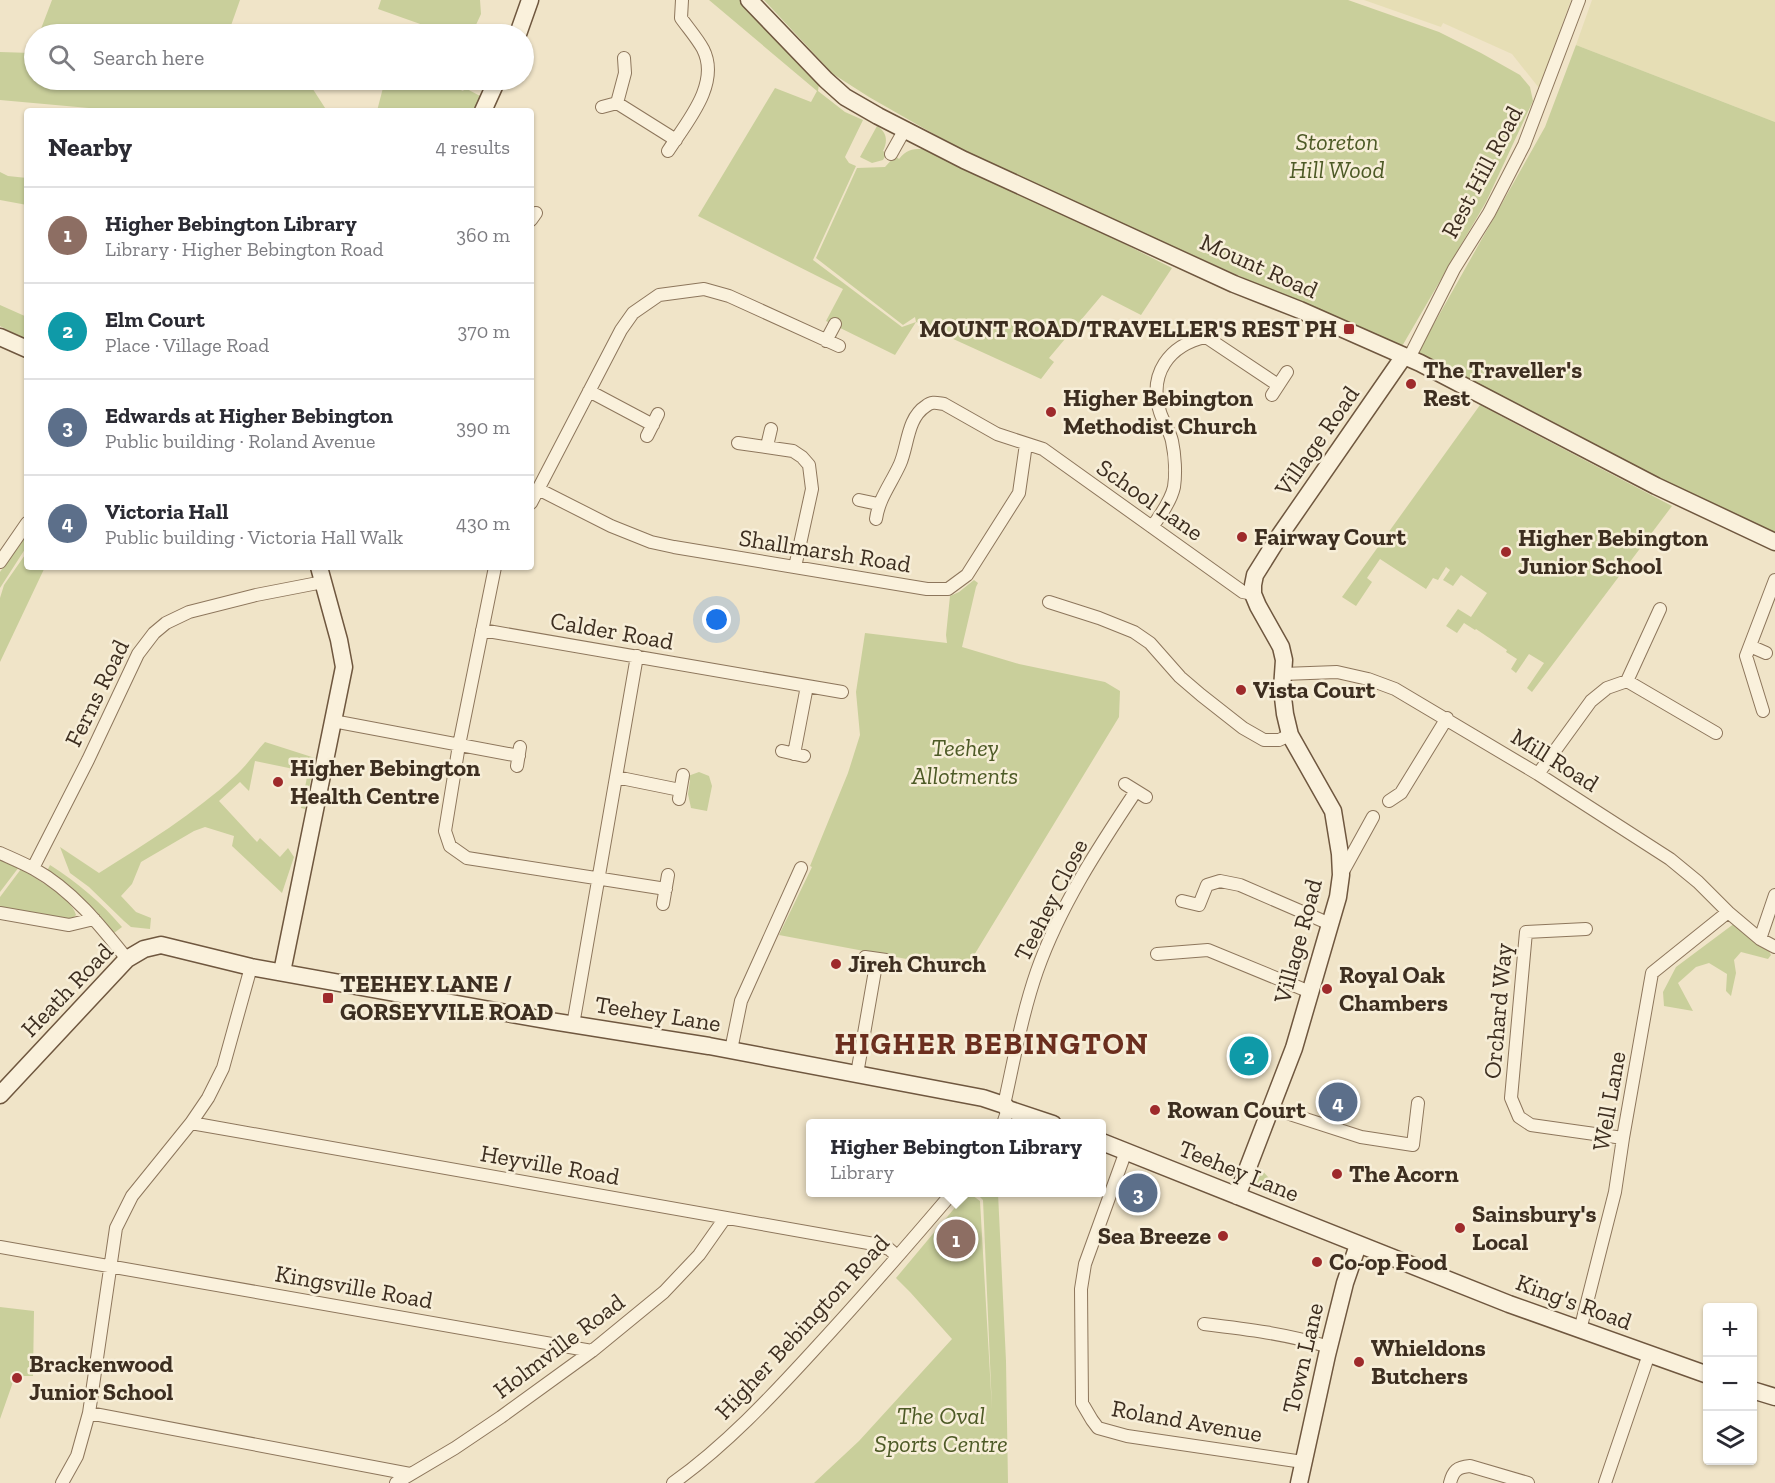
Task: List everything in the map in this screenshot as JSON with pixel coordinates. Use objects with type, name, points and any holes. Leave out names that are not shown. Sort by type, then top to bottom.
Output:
[{"type":"main road","points":[[522,24],[530,0]]},
{"type":"main road","name":"Mount Road","points":[[749,0],[845,97],[905,129],[964,160],[1234,284],[1300,310],[1656,486],[1775,542]]},
{"type":"main road","points":[[484,108],[492,90]]},
{"type":"main road","points":[[0,337],[24,348]]},
{"type":"main road","name":"Village Road","points":[[1237,1196],[1294,1048],[1338,897],[1341,875],[1338,834],[1333,811],[1290,735],[1285,714],[1284,660],[1281,647],[1253,594],[1255,575],[1280,535],[1404,361]]},
{"type":"main road","points":[[282,972],[344,667],[321,575]]},
{"type":"main road","name":"Heath Road","points":[[0,1095],[127,959],[144,949],[161,945],[251,968]]},
{"type":"main road","name":"Teehey Lane","points":[[251,968],[573,1025],[732,1050],[983,1098],[1005,1112],[1033,1119]]},
{"type":"main road","name":"Teehey Lane","points":[[1106,1144],[1358,1245]]},
{"type":"main road","name":"King's Road","points":[[1358,1245],[1580,1330],[1703,1373]]},
{"type":"main road","name":"Town Lane","points":[[1299,1483],[1329,1347],[1345,1283],[1358,1245]]},
{"type":"main road","points":[[1757,1392],[1775,1397]]},
{"type":"street","points":[[668,151],[703,95],[708,65],[703,49],[681,18],[682,0]]},
{"type":"street","name":"Rest Hill Road","points":[[1404,361],[1454,269],[1489,213],[1524,145],[1579,0]]},
{"type":"street","points":[[617,104],[629,65]]},
{"type":"street","points":[[602,107],[617,104],[676,140]]},
{"type":"street","points":[[891,154],[905,129]]},
{"type":"street","points":[[534,497],[621,330],[633,313],[659,295],[686,290],[712,290],[838,346]]},
{"type":"street","points":[[826,341],[835,324]]},
{"type":"street","points":[[1152,527],[1160,517],[1174,486],[1172,442],[1157,402],[1159,376],[1165,361],[1176,349],[1190,341],[1206,337],[1275,390],[1287,372]]},
{"type":"street","points":[[589,391],[653,425]]},
{"type":"street","name":"School Lane","points":[[876,519],[878,504],[899,466],[914,422],[925,406],[934,402],[944,404],[997,434],[1042,449],[1243,592],[1253,594]]},
{"type":"street","points":[[768,446],[771,429]]},
{"type":"street","points":[[738,443],[793,451],[809,465],[812,489],[795,567]]},
{"type":"street","name":"Shallmarsh Road","points":[[538,489],[611,526],[651,542],[927,589],[948,589],[967,575],[1019,493],[1026,444]]},
{"type":"street","points":[[859,500],[878,504]]},
{"type":"street","points":[[0,562],[24,527]]},
{"type":"street","points":[[494,570],[459,745],[445,831],[450,846],[466,858],[666,889]]},
{"type":"street","name":"Ferns Road","points":[[33,868],[88,760],[138,654],[154,633],[166,623],[189,612],[321,575]]},
{"type":"street","points":[[1764,711],[1746,656],[1775,580]]},
{"type":"street","points":[[1049,602],[1134,632],[1150,643],[1180,677],[1201,695],[1243,728],[1264,740],[1279,740],[1290,735]]},
{"type":"street","points":[[1538,774],[1591,701],[1607,688],[1627,681],[1660,609]]},
{"type":"street","name":"Calder Road","points":[[482,630],[843,692]]},
{"type":"street","points":[[1750,646],[1766,653]]},
{"type":"street","points":[[573,1025],[637,656]]},
{"type":"street","name":"Mill Road","points":[[1283,674],[1336,672],[1368,679],[1395,689],[1538,774],[1670,859],[1760,939],[1775,947]]},
{"type":"street","points":[[1627,681],[1716,733]]},
{"type":"street","points":[[793,754],[807,686]]},
{"type":"street","points":[[1389,801],[1401,793],[1447,718]]},
{"type":"street","points":[[333,721],[518,756]]},
{"type":"street","points":[[615,777],[680,794],[683,775]]},
{"type":"street","name":"Teehey Close","points":[[1005,1112],[1022,1024],[1036,973],[1051,935],[1085,871],[1136,791]]},
{"type":"street","points":[[1341,875],[1373,817]]},
{"type":"street","points":[[0,853],[33,868],[69,894],[94,919],[127,959]]},
{"type":"street","points":[[732,1050],[741,1001],[801,868]]},
{"type":"street","points":[[663,904],[668,875]]},
{"type":"street","points":[[1182,902],[1199,905],[1207,885],[1220,881],[1240,885],[1330,924]]},
{"type":"street","points":[[1760,939],[1775,895]]},
{"type":"street","name":"Well Lane","points":[[1580,1330],[1615,1192],[1652,972],[1728,912]]},
{"type":"street","points":[[0,913],[69,925],[94,919]]},
{"type":"street","name":"Orchard Way","points":[[1586,929],[1526,932],[1511,1098],[1519,1117],[1531,1125],[1623,1138]]},
{"type":"street","points":[[1157,954],[1208,950],[1310,992]]},
{"type":"street","points":[[857,1074],[876,959]]},
{"type":"street","points":[[62,1483],[77,1456],[89,1413],[116,1228],[132,1196],[191,1123],[208,1098],[223,1068],[251,968]]},
{"type":"street","points":[[1271,1108],[1361,1137],[1413,1145],[1418,1103]]},
{"type":"street","name":"Heyville Road","points":[[191,1123],[874,1244],[889,1249],[897,1256]]},
{"type":"street","name":"Roland Avenue","points":[[1126,1151],[1085,1264],[1082,1289],[1083,1403],[1092,1420],[1098,1428],[1127,1436],[1303,1462]]},
{"type":"street","name":"Higher Bebington Road","points":[[673,1483],[738,1429],[775,1393],[949,1197]]},
{"type":"street","name":"Holmville Road","points":[[396,1483],[455,1448],[592,1351],[664,1292],[699,1255],[725,1218]]},
{"type":"street","name":"Kingsville Road","points":[[0,1247],[592,1351]]},
{"type":"street","points":[[1203,1324],[1262,1331],[1304,1339],[1329,1347]]},
{"type":"street","points":[[1605,1483],[1649,1354]]},
{"type":"street","points":[[89,1413],[410,1474]]},
{"type":"street","points":[[1450,1483],[1454,1471],[1460,1467],[1470,1466],[1528,1483]]},
{"type":"shaded area","points":[[1364,0],[1571,0],[1539,88],[1512,54],[1443,23],[1441,27]]},
{"type":"shaded area","points":[[1592,0],[1775,0],[1775,122],[1576,45]]},
{"type":"green space","points":[[52,0],[240,0],[232,24],[43,24]]},
{"type":"green space","points":[[381,0],[480,0],[481,14],[476,24],[420,24],[378,9]]},
{"type":"green space","points":[[709,0],[741,0],[819,84],[818,91],[845,112],[863,120],[845,157],[849,163],[856,166],[813,260],[902,327],[916,322],[895,355],[826,321],[843,289],[698,216],[775,88],[811,102],[817,91]]},
{"type":"green space","name":"Storeton Hill Wood","points":[[764,0],[1348,0],[1439,32],[1481,53],[1520,75],[1530,87],[1533,101],[1486,202],[1401,348],[1096,212],[959,148],[833,74]]},
{"type":"green space","points":[[1576,45],[1775,122],[1775,537],[1417,354],[1545,127]]},
{"type":"green space","points":[[0,52],[24,53],[24,90],[313,90],[325,108],[89,108],[0,100]]},
{"type":"green space","points":[[382,90],[469,90],[482,97],[477,108],[378,108]]},
{"type":"green space","points":[[877,126],[885,134],[886,144],[883,151],[887,153],[883,160],[872,163],[860,157]]},
{"type":"green space","points":[[922,149],[1093,228],[1172,268],[1141,315],[1102,295],[1049,358],[1054,362],[1041,379],[916,322],[915,317],[903,325],[816,258],[857,168],[885,167],[895,156],[899,159],[912,150]]},
{"type":"green space","points":[[0,172],[8,176],[24,178],[24,204],[0,200]]},
{"type":"green space","points":[[0,305],[24,316],[24,338],[0,326]]},
{"type":"green space","name":"Higher Bebington Junior School","points":[[1480,405],[1672,506],[1532,692],[1527,688],[1544,663],[1529,654],[1516,673],[1511,669],[1517,659],[1476,629],[1464,623],[1457,633],[1446,626],[1458,609],[1471,617],[1487,593],[1461,575],[1453,586],[1443,580],[1450,570],[1446,567],[1438,580],[1433,578],[1426,589],[1380,559],[1367,578],[1372,582],[1356,606],[1342,597]]},
{"type":"green space","points":[[24,537],[24,551],[0,588],[0,572]]},
{"type":"green space","points":[[24,556],[24,570],[44,570],[0,662],[0,598],[4,585]]},
{"type":"green space","name":"Teehey Allotments","points":[[974,580],[978,583],[962,647],[1019,664],[1105,682],[1120,691],[1119,717],[965,970],[779,935],[812,867],[810,866],[848,773],[860,735],[856,692],[865,633],[947,643],[950,596]]},
{"type":"green space","points":[[265,742],[315,758],[305,809],[301,808],[308,772],[255,761],[249,791],[240,782],[219,801],[257,842],[260,838],[280,857],[288,848],[294,857],[282,893],[232,846],[234,836],[205,827],[141,862],[132,884],[121,896],[136,912],[151,918],[150,929],[131,927],[89,887],[70,873],[60,847],[99,873],[203,803],[239,772]]},
{"type":"green space","points":[[699,772],[709,776],[712,786],[707,811],[691,808],[688,794],[690,780],[687,779],[688,776]]},
{"type":"green space","points":[[0,858],[19,867],[0,892]]},
{"type":"green space","points":[[50,865],[89,893],[122,927],[114,933],[96,911],[47,871]]},
{"type":"green space","points":[[21,869],[61,896],[76,915],[72,919],[66,919],[0,908],[0,897]]},
{"type":"green space","points":[[1735,923],[1754,942],[1767,947],[1771,955],[1768,959],[1741,952],[1734,960],[1736,973],[1731,996],[1726,991],[1727,974],[1709,963],[1696,967],[1678,983],[1693,1011],[1664,1006],[1663,992],[1676,967]]},
{"type":"green space","points":[[1260,1168],[1277,1187],[1278,1192],[1275,1196],[1259,1188],[1256,1180]]},
{"type":"green space","name":"The Oval Sports Centre","points":[[964,1197],[975,1197],[980,1201],[992,1409],[983,1200],[980,1197],[998,1197],[1006,1361],[1008,1483],[814,1483],[859,1441],[952,1339],[896,1278]]},
{"type":"green space","points":[[0,1307],[34,1311],[33,1376],[24,1376],[13,1382],[0,1419]]},
{"type":"place","name":"MOUNT ROAD/TRAVELLER'S REST PH","points":[[1349,329]]},
{"type":"place","name":"The Traveller's Rest","points":[[1411,384]]},
{"type":"place","name":"Higher Bebington Methodist Church","points":[[1051,412]]},
{"type":"place","name":"Fairway Court","points":[[1242,537]]},
{"type":"place","name":"Higher Bebington Junior School","points":[[1506,552]]},
{"type":"place","name":"Vista Court","points":[[1241,690]]},
{"type":"place","name":"Higher Bebington Health Centre","points":[[278,782]]},
{"type":"place","name":"Jireh Church","points":[[836,964]]},
{"type":"place","name":"Royal Oak Chambers","points":[[1327,989]]},
{"type":"place","name":"TEEHEY LANE / GORSEYVILE ROAD","points":[[328,998]]},
{"type":"place","name":"Elm Court","points":[[1249,1056]]},
{"type":"place","name":"Victoria Hall","points":[[1338,1102]]},
{"type":"place","name":"Rowan Court","points":[[1155,1110]]},
{"type":"place","name":"The Acorn","points":[[1337,1174]]},
{"type":"place","name":"Edwards at Higher Bebington","points":[[1138,1193]]},
{"type":"place","name":"Sainsbury's Local","points":[[1460,1228]]},
{"type":"place","name":"Sea Breeze","points":[[1223,1236]]},
{"type":"place","name":"Higher Bebington Library","points":[[956,1239]]},
{"type":"place","name":"Co-op Food","points":[[1317,1262]]},
{"type":"place","name":"Whieldons Butchers","points":[[1359,1362]]},
{"type":"place","name":"Brackenwood Junior School","points":[[17,1378]]},
{"type":"district","name":"HIGHER BEBINGTON","points":[[992,1044]]}]
